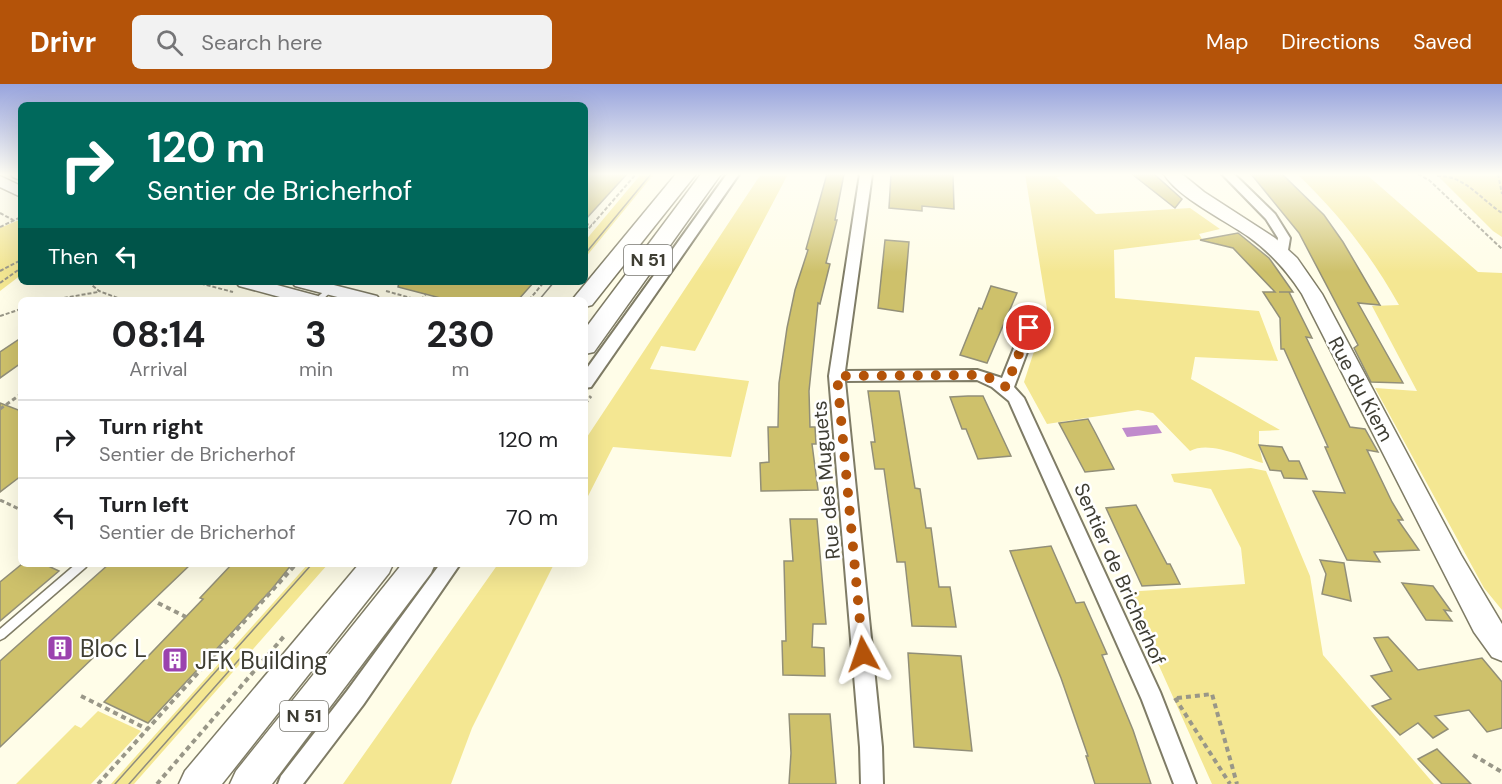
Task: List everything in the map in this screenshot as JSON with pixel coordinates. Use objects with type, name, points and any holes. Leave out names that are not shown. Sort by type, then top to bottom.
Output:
[{"type":"main road","name":"N 51","points":[[586,297],[660,207]]},
{"type":"main road","name":"N 51","points":[[588,342],[687,207]]},
{"type":"main road","name":"Rue du Kiem","points":[[1216,207],[1257,233],[1293,265],[1311,294],[1451,563],[1484,623],[1502,647]]},
{"type":"main road","name":"N 51","points":[[198,784],[376,567]]},
{"type":"main road","name":"N 51","points":[[249,784],[418,567]]},
{"type":"street","points":[[588,379],[710,207]]},
{"type":"street","name":"Rue des Muguets","points":[[861,207],[837,376],[871,747],[872,784]]},
{"type":"street","points":[[1261,207],[1271,217],[1284,238],[1282,253]]},
{"type":"street","points":[[306,285],[324,295],[343,297]]},
{"type":"street","points":[[252,286],[299,297]]},
{"type":"street","points":[[837,376],[977,375],[993,379],[1006,387],[1029,328]]},
{"type":"street","name":"Sentier de Bricherhof","points":[[1006,387],[1016,398],[1152,699],[1185,784]]},
{"type":"street","points":[[289,784],[449,567]]},
{"type":"lane","points":[[0,635],[79,567]]},
{"type":"path","points":[[588,230],[608,207]]},
{"type":"path","points":[[1457,207],[1502,249]]},
{"type":"path","points":[[0,213],[14,220]]},
{"type":"path","points":[[0,227],[18,218]]},
{"type":"path","points":[[588,224],[592,225]]},
{"type":"path","points":[[0,271],[18,262]]},
{"type":"path","points":[[0,283],[18,270]]},
{"type":"path","points":[[89,285],[98,292],[113,297]]},
{"type":"path","points":[[532,297],[542,285]]},
{"type":"path","points":[[69,297],[98,292]]},
{"type":"path","points":[[0,316],[18,310]]},
{"type":"path","points":[[0,409],[18,396]]},
{"type":"path","points":[[0,500],[18,509]]},
{"type":"path","points":[[98,784],[293,567]]},
{"type":"path","points":[[158,603],[186,617]]},
{"type":"path","points":[[157,784],[292,626]]},
{"type":"path","points":[[1152,699],[1212,694],[1237,784]]},
{"type":"path","points":[[81,696],[147,729]]},
{"type":"path","points":[[1177,698],[1230,784]]},
{"type":"path","points":[[1473,755],[1502,772]]},
{"type":"shaded area","points":[[614,207],[627,207],[588,254],[588,237]]},
{"type":"shaded area","points":[[739,207],[771,207],[695,351],[661,346],[650,369],[749,381],[731,457],[613,447],[588,496],[588,435]]},
{"type":"shaded area","points":[[1030,207],[1088,207],[1096,214],[1190,208],[1220,229],[1199,234],[1202,239],[1114,250],[1115,298],[1259,311],[1278,361],[1195,357],[1191,379],[1280,430],[1259,431],[1263,463],[1216,448],[1198,448],[1190,451],[1153,413],[1138,410],[1047,424],[1024,382],[1039,336],[1045,335],[1048,329],[1037,318],[1042,319],[1047,309]]},
{"type":"shaded area","points":[[1329,207],[1403,207],[1478,272],[1502,273],[1502,610],[1484,588],[1375,388],[1417,391],[1372,306],[1399,305],[1353,236]]},
{"type":"shaded area","points":[[1469,207],[1502,207],[1502,237]]},
{"type":"shaded area","points":[[18,220],[18,277],[0,291],[0,228]]},
{"type":"shaded area","points":[[1157,425],[1162,433],[1127,437],[1122,428]]},
{"type":"shaded area","points":[[1251,468],[1266,471],[1310,576],[1323,655],[1434,784],[1212,784],[1126,592],[1245,584],[1241,548],[1211,489],[1174,482],[1171,474]]},
{"type":"shaded area","points":[[305,567],[325,567],[134,784],[111,784]]},
{"type":"shaded area","points":[[496,567],[552,567],[472,728],[451,784],[343,784]]},
{"type":"shaded area","points":[[98,711],[141,731],[91,784],[16,784],[75,725],[81,728]]},
{"type":"building","points":[[588,207],[597,207],[588,217]]},
{"type":"building","points":[[818,207],[838,207],[835,220],[837,220],[826,263],[830,264],[820,304],[818,303],[809,391],[810,427],[815,427],[816,444],[812,444],[818,490],[761,491],[760,463],[769,462],[768,427],[778,427],[779,383],[787,328],[795,290],[808,250],[806,249]]},
{"type":"building","points":[[922,207],[922,211],[889,208]]},
{"type":"building","points":[[929,207],[954,207],[954,209]]},
{"type":"building","points":[[1278,207],[1315,207],[1324,215],[1343,242],[1380,305],[1358,303],[1403,383],[1371,382],[1354,348],[1358,345],[1299,233]]},
{"type":"building","points":[[1238,233],[1269,258],[1293,292],[1289,292],[1312,338],[1306,337],[1350,427],[1365,429],[1378,452],[1367,450],[1403,520],[1398,520],[1419,550],[1374,552],[1380,562],[1347,560],[1313,491],[1345,493],[1325,447],[1328,447],[1284,349],[1281,349],[1280,318],[1263,292],[1275,292],[1233,248],[1200,240]]},
{"type":"building","points":[[885,240],[909,242],[903,312],[878,308]]},
{"type":"building","points":[[398,285],[531,285],[521,297],[436,297],[398,287]]},
{"type":"building","points":[[991,286],[1017,293],[987,363],[960,355],[979,308],[982,309]]},
{"type":"building","points":[[18,340],[18,365],[0,378],[0,352]]},
{"type":"building","points":[[868,391],[899,391],[915,488],[920,489],[926,528],[931,528],[939,587],[950,587],[956,627],[912,626],[905,562],[897,562],[884,469],[875,469],[871,442],[875,442]]},
{"type":"building","points":[[983,396],[1011,456],[978,459],[966,429],[962,429],[950,397]]},
{"type":"building","points":[[0,403],[18,410],[18,478],[0,492]]},
{"type":"building","points":[[1088,419],[1114,469],[1085,472],[1059,423]]},
{"type":"building","points":[[1259,445],[1282,447],[1289,461],[1299,461],[1307,479],[1284,478],[1281,471],[1270,470]]},
{"type":"building","points":[[1136,505],[1180,584],[1142,586],[1106,508]]},
{"type":"building","points":[[790,519],[817,519],[826,624],[813,624],[812,647],[824,648],[825,676],[783,675],[782,641],[786,641],[784,561],[793,561]]},
{"type":"building","points":[[1051,546],[1076,603],[1084,602],[1107,654],[1102,655],[1133,730],[1151,784],[1095,784],[1086,756],[1088,756],[1061,678],[1010,551]]},
{"type":"building","points":[[1320,560],[1344,563],[1351,601],[1322,594],[1326,574]]},
{"type":"building","points":[[18,567],[50,567],[59,571],[0,621],[0,582]]},
{"type":"building","name":"Bloc L","points":[[106,567],[188,567],[0,747],[0,661]]},
{"type":"building","name":"JFK Building","points":[[229,567],[290,567],[148,723],[104,702],[203,599],[200,598]]},
{"type":"building","points":[[1402,583],[1433,586],[1451,611],[1444,610],[1452,621],[1426,620]]},
{"type":"building","points":[[1388,637],[1418,670],[1482,658],[1502,682],[1502,728],[1487,732],[1469,710],[1435,716],[1448,729],[1433,738],[1418,723],[1400,735],[1372,706],[1391,699],[1371,676],[1392,671],[1374,638]]},
{"type":"building","points":[[908,653],[961,656],[972,751],[914,747]]},
{"type":"building","points":[[789,714],[830,714],[836,784],[789,784],[791,753]]},
{"type":"building","points":[[1437,749],[1471,784],[1442,784],[1418,759]]},
{"type":"tram line","points":[[588,250],[624,207]]},
{"type":"tram line","points":[[542,297],[552,285]]},
{"type":"tram line","points":[[115,784],[309,567]]},
{"type":"tram line","points":[[129,784],[244,654]]},
{"type":"place","name":"Bloc L","points":[[60,648]]},
{"type":"place","name":"JFK Building","points":[[175,660]]},
{"type":"route","points":[[863,654],[837,376],[977,375],[993,379],[1006,387],[1029,328]]}]
